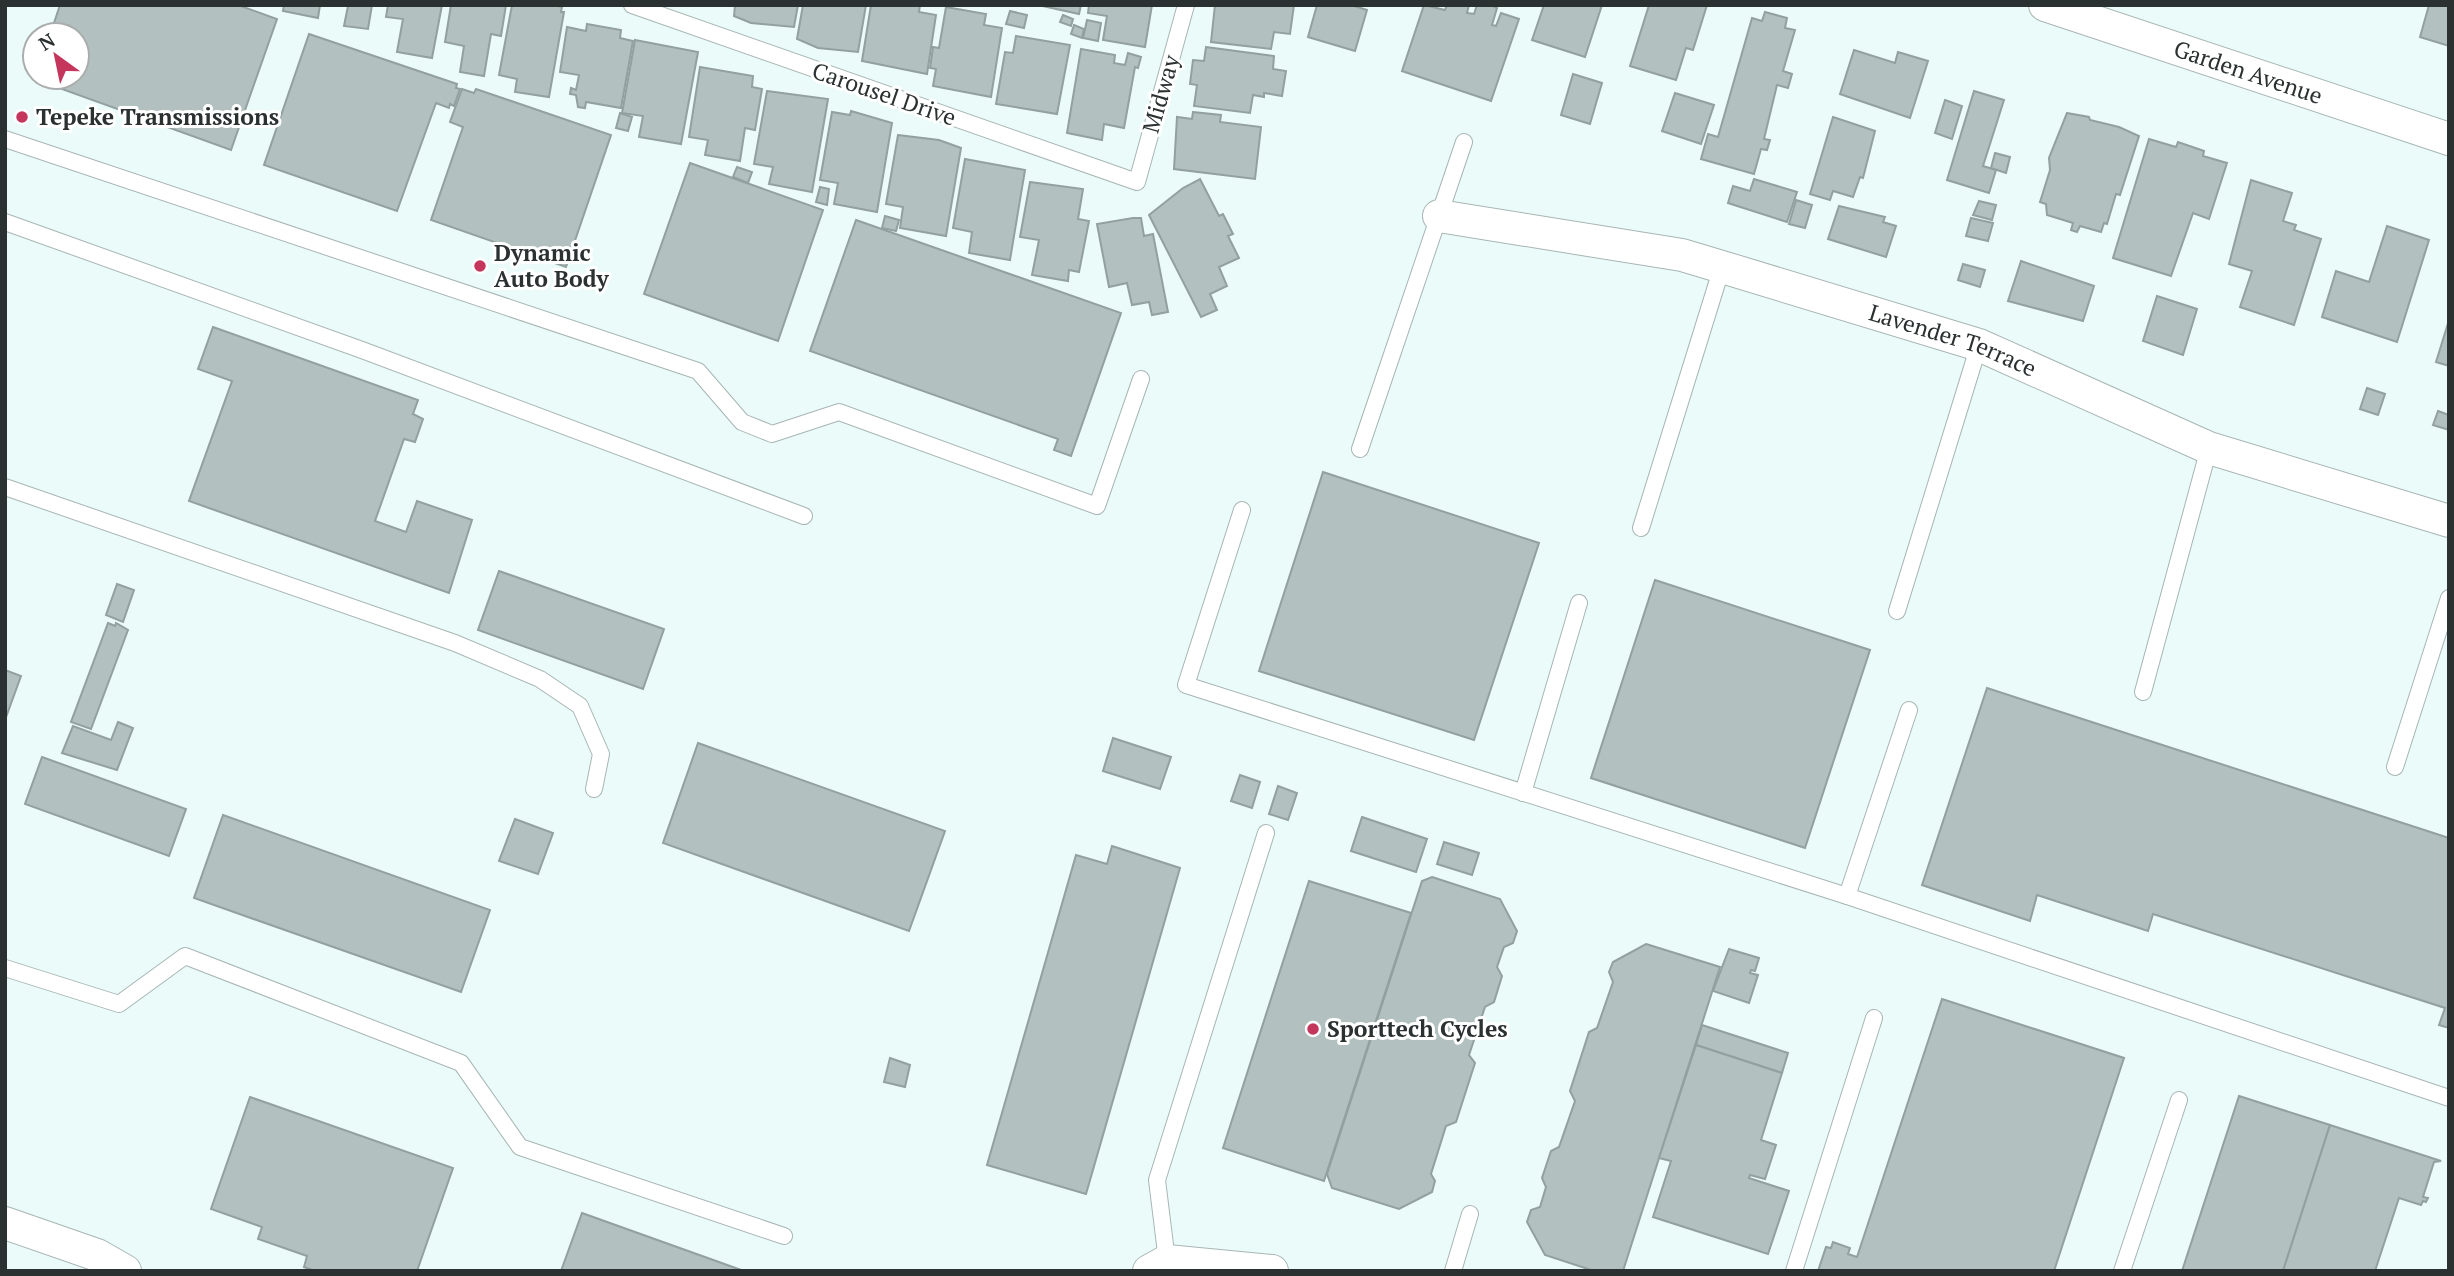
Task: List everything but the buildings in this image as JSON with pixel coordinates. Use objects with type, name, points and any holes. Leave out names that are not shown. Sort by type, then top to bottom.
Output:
[{"type":"street","name":"Garden Avenue","points":[[2045,5],[2449,139]]},
{"type":"street","name":"Lavender Terrace","points":[[1439,216],[1682,255],[1722,267],[1979,345],[2209,448],[2449,521]]},
{"type":"street","points":[[5,1223],[97,1255],[125,1271]]},
{"type":"street","points":[[1158,1266],[1272,1271]]},
{"type":"lane","name":"Carousel Drive","points":[[632,5],[1137,182]]},
{"type":"lane","name":"Midway","points":[[1137,182],[1186,5]]},
{"type":"lane","points":[[5,139],[698,371],[742,422],[772,434],[839,412],[1097,506],[1141,379]]},
{"type":"lane","points":[[1360,449],[1464,142]]},
{"type":"lane","points":[[5,222],[375,355],[804,516]]},
{"type":"lane","points":[[1641,528],[1722,267]]},
{"type":"lane","points":[[1897,611],[1979,345]]},
{"type":"lane","points":[[2143,692],[2209,448]]},
{"type":"lane","points":[[5,487],[455,643],[540,679],[580,706],[601,754],[594,789]]},
{"type":"lane","points":[[1242,510],[1186,685],[1847,896],[2449,1098]]},
{"type":"lane","points":[[2395,767],[2449,598]]},
{"type":"lane","points":[[1523,793],[1580,603]]},
{"type":"lane","points":[[1847,896],[1909,710]]},
{"type":"lane","points":[[1158,1266],[1157,1180],[1266,834]]},
{"type":"lane","points":[[5,968],[119,1004],[185,957],[461,1063],[520,1147],[784,1236]]},
{"type":"lane","points":[[1794,1271],[1874,1018]]},
{"type":"lane","points":[[2122,1271],[2179,1100]]},
{"type":"lane","points":[[1452,1271],[1470,1214]]},
{"type":"place","name":"Tepeke Transmissions","points":[[22,117]]},
{"type":"place","name":"Dynamic Auto Body","points":[[480,266]]},
{"type":"place","name":"Sporttech Cycles","points":[[1313,1029]]}]
